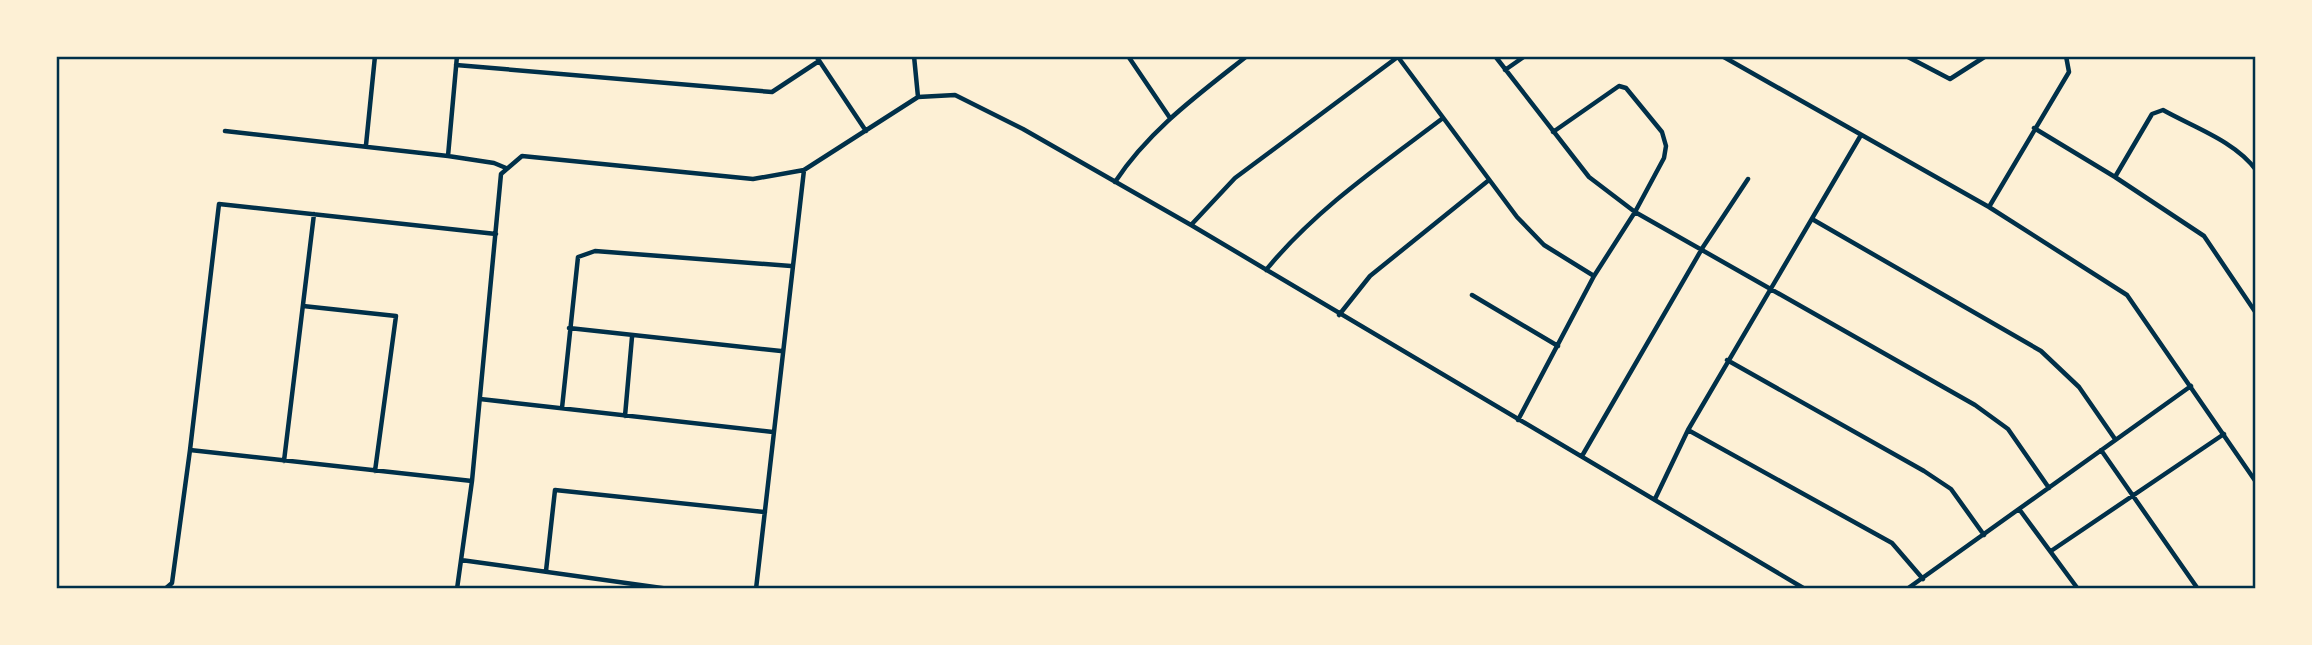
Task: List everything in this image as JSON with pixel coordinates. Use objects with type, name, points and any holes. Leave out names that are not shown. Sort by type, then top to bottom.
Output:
[{"type":"street","points":[[366,145],[375,56]]},
{"type":"street","points":[[448,156],[457,56]]},
{"type":"street","points":[[914,56],[918,97]]},
{"type":"street","points":[[1128,56],[1170,118]]},
{"type":"street","points":[[1115,182],[1131,157],[1170,118],[1247,56]]},
{"type":"street","points":[[1191,225],[1235,178],[1399,56],[1517,217],[1544,245],[1594,276]]},
{"type":"street","points":[[1494,56],[1588,177],[1635,212],[1703,247],[1768,289],[1975,405],[2008,429],[2049,488]]},
{"type":"street","points":[[1505,70],[1525,56]]},
{"type":"street","points":[[1724,56],[1989,207],[2127,295],[2256,482]]},
{"type":"street","points":[[1906,56],[1950,79],[1986,56]]},
{"type":"street","points":[[1989,207],[2069,72],[2066,56]]},
{"type":"street","points":[[456,65],[772,92],[818,58],[866,131]]},
{"type":"street","points":[[1518,420],[1594,276],[1635,212],[1664,158],[1666,146],[1662,132],[1626,88],[1619,86],[1553,132]]},
{"type":"street","points":[[457,589],[472,481],[501,174],[506,168],[522,156],[752,180],[804,170],[918,97],[955,95],[1023,128],[1191,225],[1805,589]]},
{"type":"street","points":[[2115,177],[2152,114],[2163,110],[2231,147],[2248,159],[2256,170]]},
{"type":"street","points":[[1266,270],[1293,236],[1443,118]]},
{"type":"street","points":[[2034,128],[2204,236],[2256,313]]},
{"type":"street","points":[[225,131],[366,145],[494,163],[506,168]]},
{"type":"street","points":[[1655,499],[1688,430],[1727,360],[1861,135]]},
{"type":"street","points":[[756,589],[781,351],[804,170]]},
{"type":"street","points":[[1582,456],[1703,247],[1748,179]]},
{"type":"street","points":[[1339,315],[1370,276],[1489,180]]},
{"type":"street","points":[[164,589],[172,583],[219,204],[496,234]]},
{"type":"street","points":[[284,461],[314,214]]},
{"type":"street","points":[[1812,219],[2041,351],[2079,387],[2115,439]]},
{"type":"street","points":[[562,408],[578,257],[595,251],[791,266]]},
{"type":"street","points":[[1472,295],[1558,346]]},
{"type":"street","points":[[303,306],[396,316],[375,471]]},
{"type":"street","points":[[569,328],[632,337],[781,351]]},
{"type":"street","points":[[625,416],[632,337]]},
{"type":"street","points":[[1727,360],[1924,471],[1951,489],[1984,535]]},
{"type":"street","points":[[1907,589],[2191,386]]},
{"type":"street","points":[[480,399],[773,432]]},
{"type":"street","points":[[1688,430],[1892,543],[1923,579]]},
{"type":"street","points":[[2051,551],[2224,434]]},
{"type":"street","points":[[190,450],[472,481]]},
{"type":"street","points":[[2101,450],[2198,589]]},
{"type":"street","points":[[546,571],[555,490],[765,512]]},
{"type":"street","points":[[2019,509],[2078,589]]},
{"type":"street","points":[[461,560],[669,589]]}]
